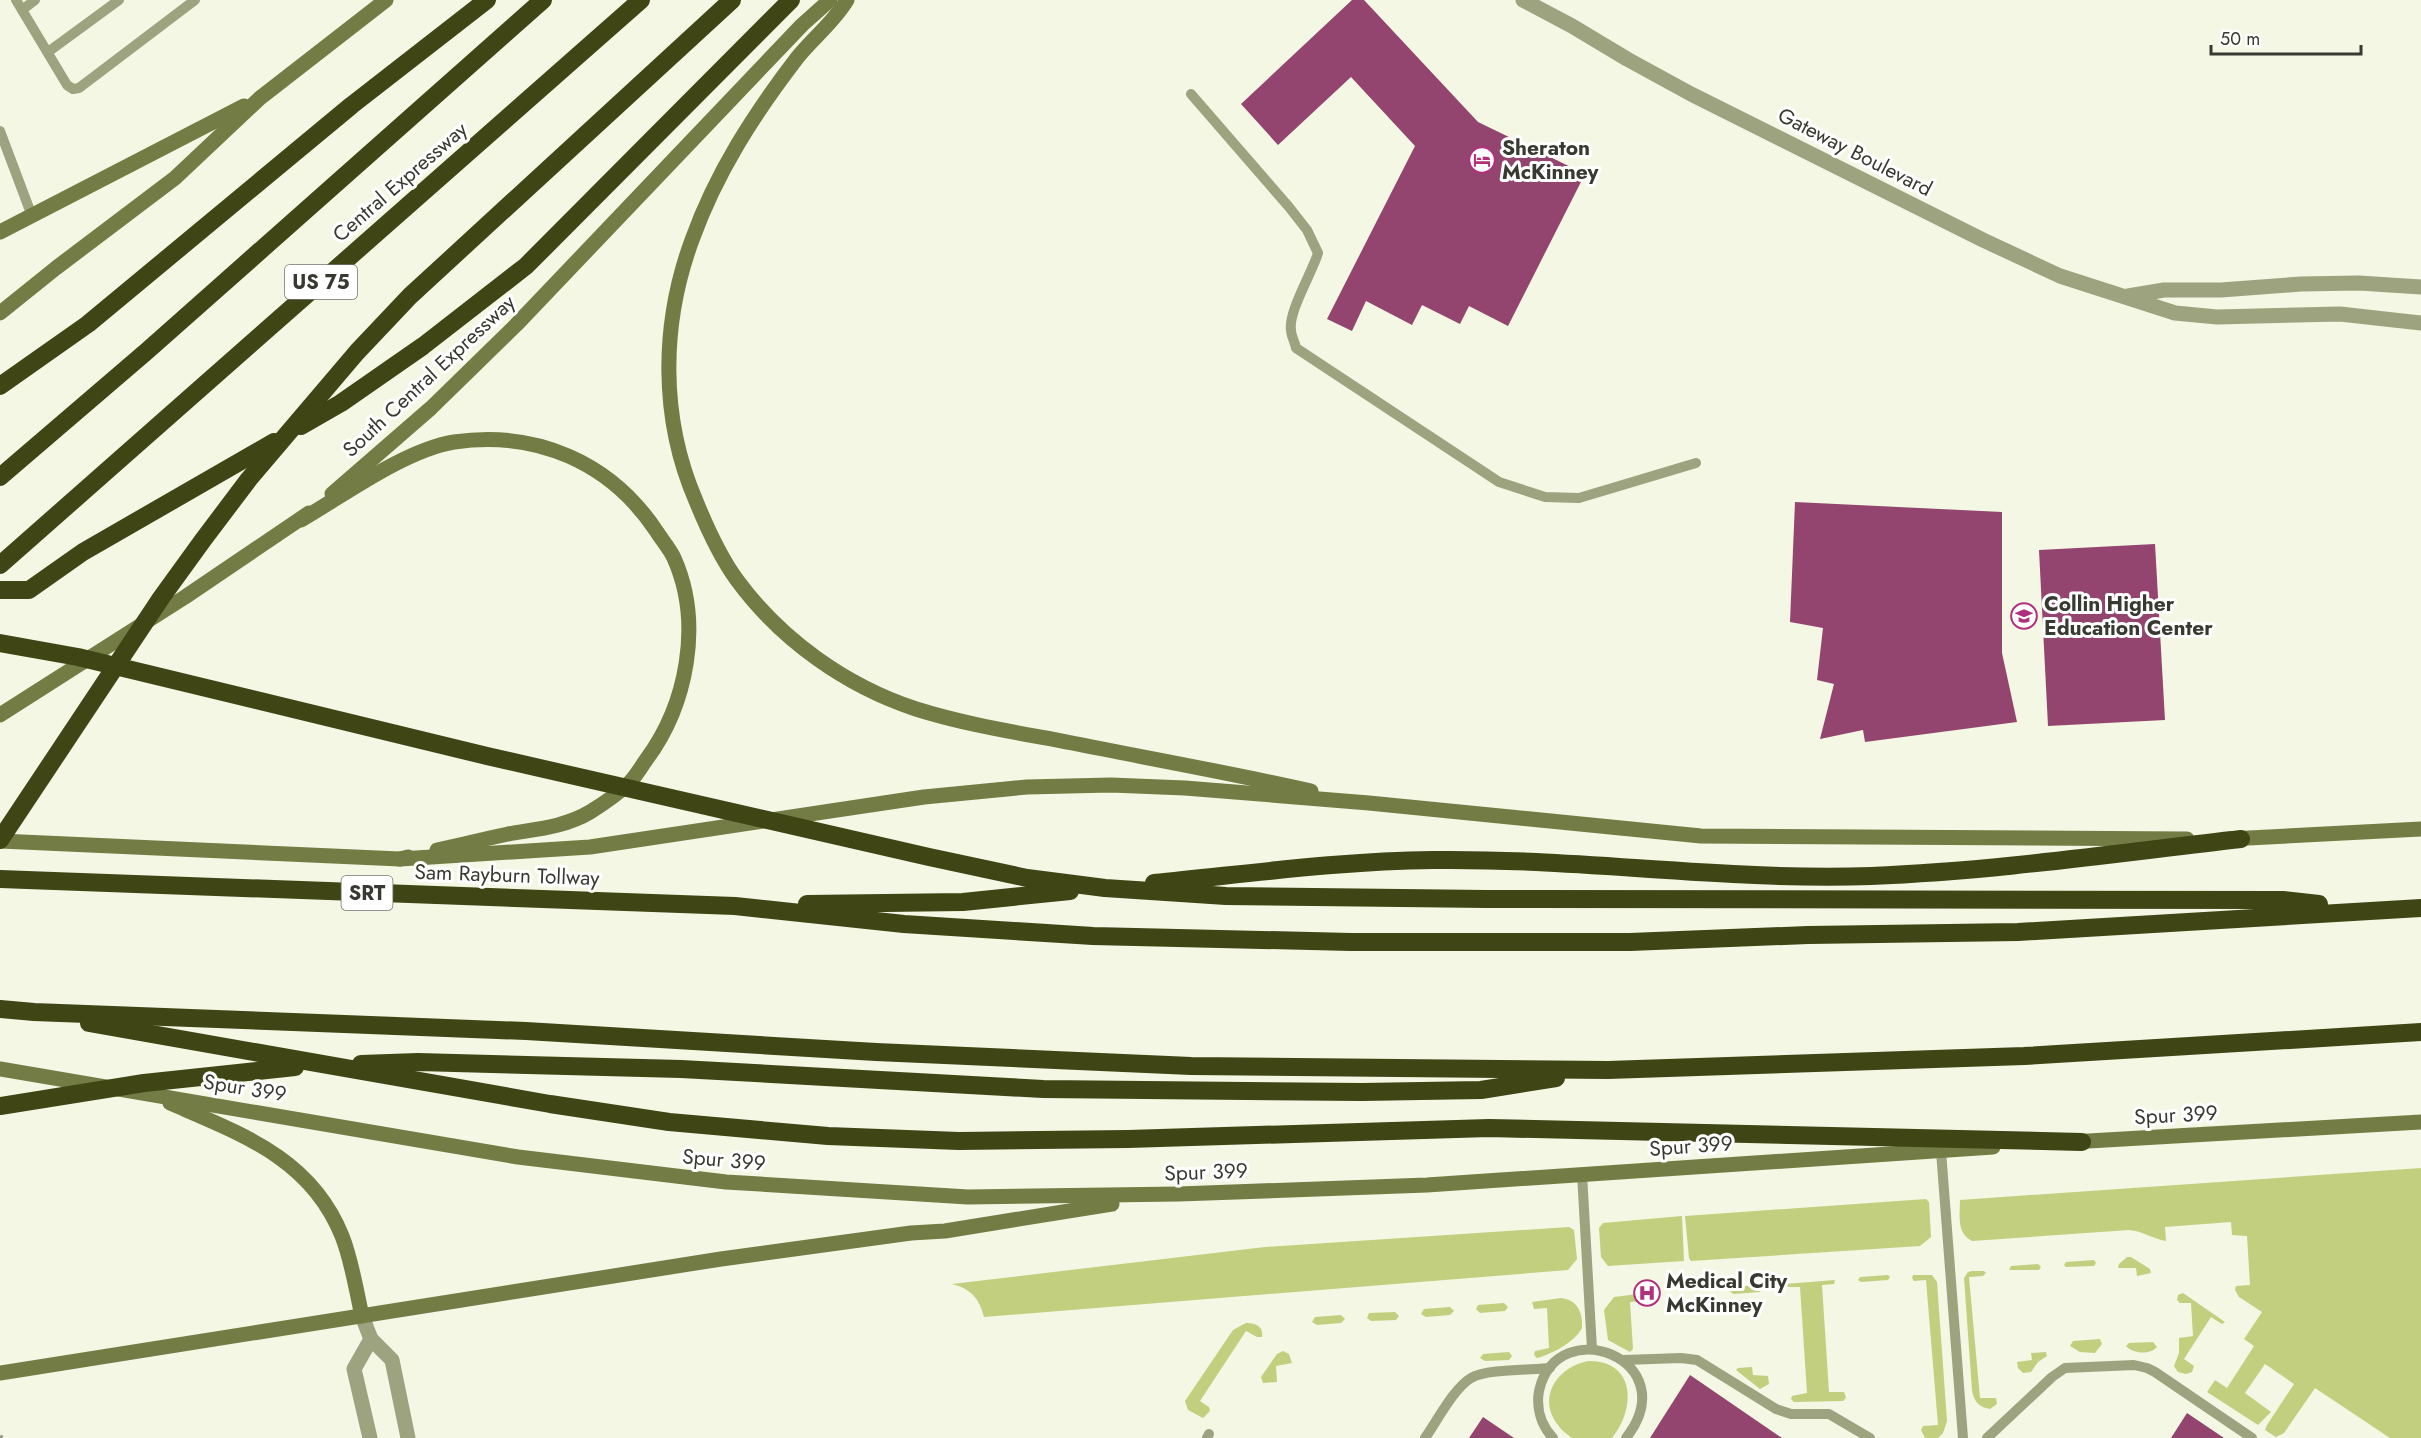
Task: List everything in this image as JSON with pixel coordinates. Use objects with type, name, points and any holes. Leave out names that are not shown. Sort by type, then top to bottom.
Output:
[{"type":"highway","points":[[0,386],[88,324],[352,105],[487,0]]},
{"type":"highway","name":"Central Expressway","points":[[0,477],[147,351],[543,0]]},
{"type":"highway","name":"Central Expressway","points":[[0,565],[641,0]]},
{"type":"highway","points":[[0,840],[161,598],[203,540],[249,479],[357,352],[410,296],[732,0]]},
{"type":"highway","points":[[0,590],[29,590],[84,552],[341,403],[423,346],[526,266],[791,0]]},
{"type":"highway","points":[[0,642],[78,657],[487,756],[1027,878],[1105,888],[1226,896],[1487,899],[2283,900],[2375,909],[2421,908]]},
{"type":"highway","points":[[735,906],[963,902],[1319,866],[1434,860],[1497,861],[1737,875],[1870,876],[1992,867],[2241,839]]},
{"type":"highway","name":"Sam Rayburn Tollway","points":[[0,879],[735,906],[904,924],[1094,936],[1233,940],[1630,942],[1808,935],[2019,932],[2375,909]]},
{"type":"highway","points":[[0,1009],[526,1031],[876,1052],[1191,1066],[1608,1070],[2024,1056],[2421,1032]]},
{"type":"highway","points":[[34,1012],[136,1033],[550,1104],[669,1122],[828,1136],[959,1141],[1128,1139],[1489,1128],[2082,1142]]},
{"type":"highway","points":[[0,1106],[144,1083],[287,1068],[418,1062],[681,1069],[1042,1089],[1350,1092],[1481,1090],[1608,1070]]},
{"type":"main road","points":[[0,313],[175,178],[260,98],[386,0]]},
{"type":"main road","name":"South Central Expressway","points":[[0,715],[75,669],[301,520],[431,408],[516,325],[802,25],[830,0]]},
{"type":"main road","points":[[847,0],[841,11],[800,55],[742,136],[714,186],[696,229],[675,296],[667,356],[672,414],[686,480],[710,535],[737,580],[774,622],[816,659],[868,689],[916,709],[990,727],[1369,803]]},
{"type":"main road","points":[[0,232],[260,98]]},
{"type":"main road","points":[[301,520],[398,463],[427,450],[452,442],[494,439],[536,444],[576,459],[611,481],[644,512],[674,558],[687,605],[684,678],[673,714],[657,745],[631,782],[589,812],[551,828],[508,834],[400,859]]},
{"type":"main road","points":[[0,840],[400,859],[590,848],[924,797],[1027,787],[1110,785],[1185,788],[1369,803],[1701,836],[2241,839],[2419,830]]},
{"type":"main road","name":"Spur 399","points":[[0,1069],[518,1157],[715,1181],[968,1197],[1179,1194],[1427,1185],[2421,1122]]},
{"type":"main road","points":[[148,1093],[268,1149],[301,1173],[325,1201],[343,1237],[362,1316]]},
{"type":"main road","points":[[0,1373],[721,1259],[911,1233],[945,1231],[1179,1194]]},
{"type":"street","name":"Gateway Boulevard","points":[[1523,0],[1691,94],[2060,276],[2175,313],[2237,317],[2340,314],[2421,323]]},
{"type":"street","name":"Gateway Boulevard","points":[[1546,0],[1572,26]]},
{"type":"street","name":"Gateway Boulevard","points":[[2128,296],[2164,290],[2222,290],[2301,284],[2359,283],[2421,287]]},
{"type":"street","points":[[362,1316],[371,1339],[392,1360],[408,1438]]},
{"type":"street","points":[[370,1438],[354,1369],[371,1339]]},
{"type":"lane","points":[[35,0],[19,5],[67,85],[73,89],[79,88],[195,0]]},
{"type":"lane","points":[[48,52],[119,0]]},
{"type":"lane","points":[[1191,94],[1289,207],[1307,230],[1318,253],[1313,270],[1292,314],[1290,329],[1296,348],[1499,482],[1545,497],[1579,498],[1632,480],[1696,463]]},
{"type":"lane","points":[[0,131],[32,216]]},
{"type":"lane","points":[[1941,1151],[1963,1438]]},
{"type":"lane","points":[[1582,1174],[1592,1349]]},
{"type":"lane","points":[[1553,1438],[1543,1424],[1538,1403],[1542,1382],[1550,1368],[1571,1353],[1592,1349],[1613,1353],[1624,1360],[1637,1376],[1642,1395],[1640,1413],[1626,1438]]},
{"type":"lane","points":[[1624,1360],[1681,1358],[1697,1360],[1776,1409],[1791,1414],[1829,1414],[1870,1438]]},
{"type":"lane","points":[[1987,1438],[2052,1377],[2066,1368],[2134,1365],[2155,1372],[2252,1438]]},
{"type":"lane","points":[[1425,1438],[1460,1388],[1470,1378],[1482,1374],[1550,1368]]},
{"type":"green space","points":[[2421,1168],[2421,1438],[2390,1438],[2315,1388],[2284,1433],[2276,1437],[2265,1430],[2294,1384],[2265,1364],[2245,1393],[2271,1412],[2258,1425],[2207,1392],[2215,1380],[2227,1388],[2254,1346],[2244,1339],[2262,1312],[2239,1297],[2235,1290],[2236,1286],[2250,1285],[2247,1236],[2232,1235],[2231,1222],[2165,1227],[2166,1241],[2129,1230],[1972,1241],[1963,1233],[1960,1223],[1960,1200]]},
{"type":"green space","points":[[1926,1199],[1929,1202],[1931,1237],[1920,1246],[1691,1261],[1689,1258],[1685,1216]]},
{"type":"green space","points":[[1682,1216],[1684,1261],[1608,1266],[1601,1257],[1599,1228],[1603,1223]]},
{"type":"green space","points":[[1569,1227],[1574,1230],[1577,1259],[1568,1270],[984,1317],[973,1295],[952,1284],[1265,1247]]},
{"type":"green space","points":[[2127,1257],[2131,1257],[2150,1269],[2151,1273],[2137,1276],[2136,1268],[2118,1268]]},
{"type":"green space","points":[[2094,1260],[2096,1263],[2094,1266],[2066,1267],[2064,1265],[2066,1262]]},
{"type":"green space","points":[[2038,1264],[2041,1267],[2039,1270],[2009,1270],[2011,1266]]},
{"type":"green space","points":[[1968,1272],[1986,1273],[1983,1276],[1969,1277],[1980,1398],[1996,1398],[1997,1404],[1990,1409],[1978,1403],[1972,1390],[1964,1278]]},
{"type":"green space","points":[[1888,1275],[1890,1277],[1888,1280],[1861,1282],[1858,1280],[1860,1277]]},
{"type":"green space","points":[[1913,1275],[1932,1275],[1937,1282],[1947,1421],[1943,1433],[1938,1438],[1925,1438],[1921,1430],[1923,1426],[1938,1425],[1926,1280],[1914,1281]]},
{"type":"green space","points":[[1835,1280],[1834,1284],[1822,1285],[1829,1392],[1844,1392],[1846,1398],[1843,1401],[1794,1402],[1791,1399],[1792,1396],[1807,1393],[1800,1287],[1788,1287],[1785,1284]]},
{"type":"green space","points":[[1758,1285],[1762,1288],[1760,1292],[1733,1294],[1730,1291],[1734,1287]]},
{"type":"green space","points":[[1646,1293],[1649,1296],[1647,1301],[1630,1302],[1633,1349],[1630,1352],[1608,1340],[1604,1310],[1614,1297]]},
{"type":"green space","points":[[2183,1293],[2225,1322],[2222,1324],[2211,1317],[2184,1359],[2194,1366],[2192,1372],[2186,1374],[2178,1372],[2174,1366],[2179,1353],[2179,1338],[2193,1336],[2191,1303],[2180,1303],[2177,1300],[2178,1295]]},
{"type":"green space","points":[[1561,1298],[1572,1301],[1578,1308],[1582,1317],[1582,1328],[1562,1347],[1537,1358],[1534,1355],[1535,1351],[1549,1348],[1547,1308],[1534,1309],[1532,1302]]},
{"type":"green space","points":[[1504,1303],[1508,1307],[1505,1311],[1480,1313],[1476,1309],[1478,1305]]},
{"type":"green space","points":[[1450,1307],[1454,1311],[1450,1315],[1426,1317],[1421,1314],[1424,1309]]},
{"type":"green space","points":[[1395,1312],[1399,1316],[1396,1320],[1371,1321],[1367,1318],[1369,1313]]},
{"type":"green space","points":[[1341,1315],[1345,1319],[1341,1323],[1317,1325],[1312,1322],[1315,1317]]},
{"type":"green space","points":[[1246,1323],[1258,1326],[1262,1330],[1262,1337],[1246,1331],[1200,1401],[1209,1407],[1210,1411],[1203,1418],[1188,1410],[1185,1401],[1233,1330]]},
{"type":"green space","points":[[2100,1339],[2102,1344],[2095,1353],[2080,1352],[2070,1346],[2073,1341]]},
{"type":"green space","points":[[2153,1342],[2157,1347],[2146,1352],[2133,1351],[2126,1346],[2129,1343]]},
{"type":"green space","points":[[1283,1351],[1289,1354],[1292,1363],[1276,1366],[1277,1382],[1263,1383],[1261,1377],[1277,1354]]},
{"type":"green space","points":[[1509,1352],[1512,1356],[1509,1360],[1485,1361],[1480,1358],[1483,1354]]},
{"type":"green space","points":[[2046,1352],[2047,1356],[2038,1362],[2031,1372],[2023,1373],[2018,1368],[2017,1362],[2032,1360],[2031,1353]]},
{"type":"green space","points":[[1589,1361],[1604,1363],[1616,1369],[1627,1389],[1628,1401],[1625,1414],[1612,1438],[1572,1438],[1559,1427],[1552,1414],[1549,1403],[1554,1384],[1568,1369]]},
{"type":"green space","points":[[1752,1367],[1753,1375],[1768,1376],[1769,1384],[1760,1389],[1736,1370]]},
{"type":"building","name":"Sheraton McKinney","points":[[1352,0],[1364,0],[1478,122],[1585,174],[1508,326],[1469,306],[1460,324],[1422,305],[1412,325],[1366,301],[1352,331],[1327,319],[1415,146],[1351,77],[1278,145],[1241,104]]},
{"type":"building","points":[[1795,502],[2002,512],[2002,653],[2017,722],[1865,742],[1863,730],[1820,739],[1834,684],[1817,680],[1823,628],[1790,622]]},
{"type":"building","points":[[2155,544],[2165,720],[2048,726],[2039,550]]},
{"type":"building","points":[[1690,1375],[1782,1438],[1650,1438]]},
{"type":"building","points":[[2187,1413],[2224,1438],[2171,1438]]},
{"type":"building","points":[[1483,1417],[1514,1438],[1469,1438]]},
{"type":"place","name":"Sheraton McKinney","points":[[1482,160]]},
{"type":"place","name":"Collin Higher Education Center","points":[[2024,616]]},
{"type":"place","name":"Medical City McKinney","points":[[1647,1293]]}]
